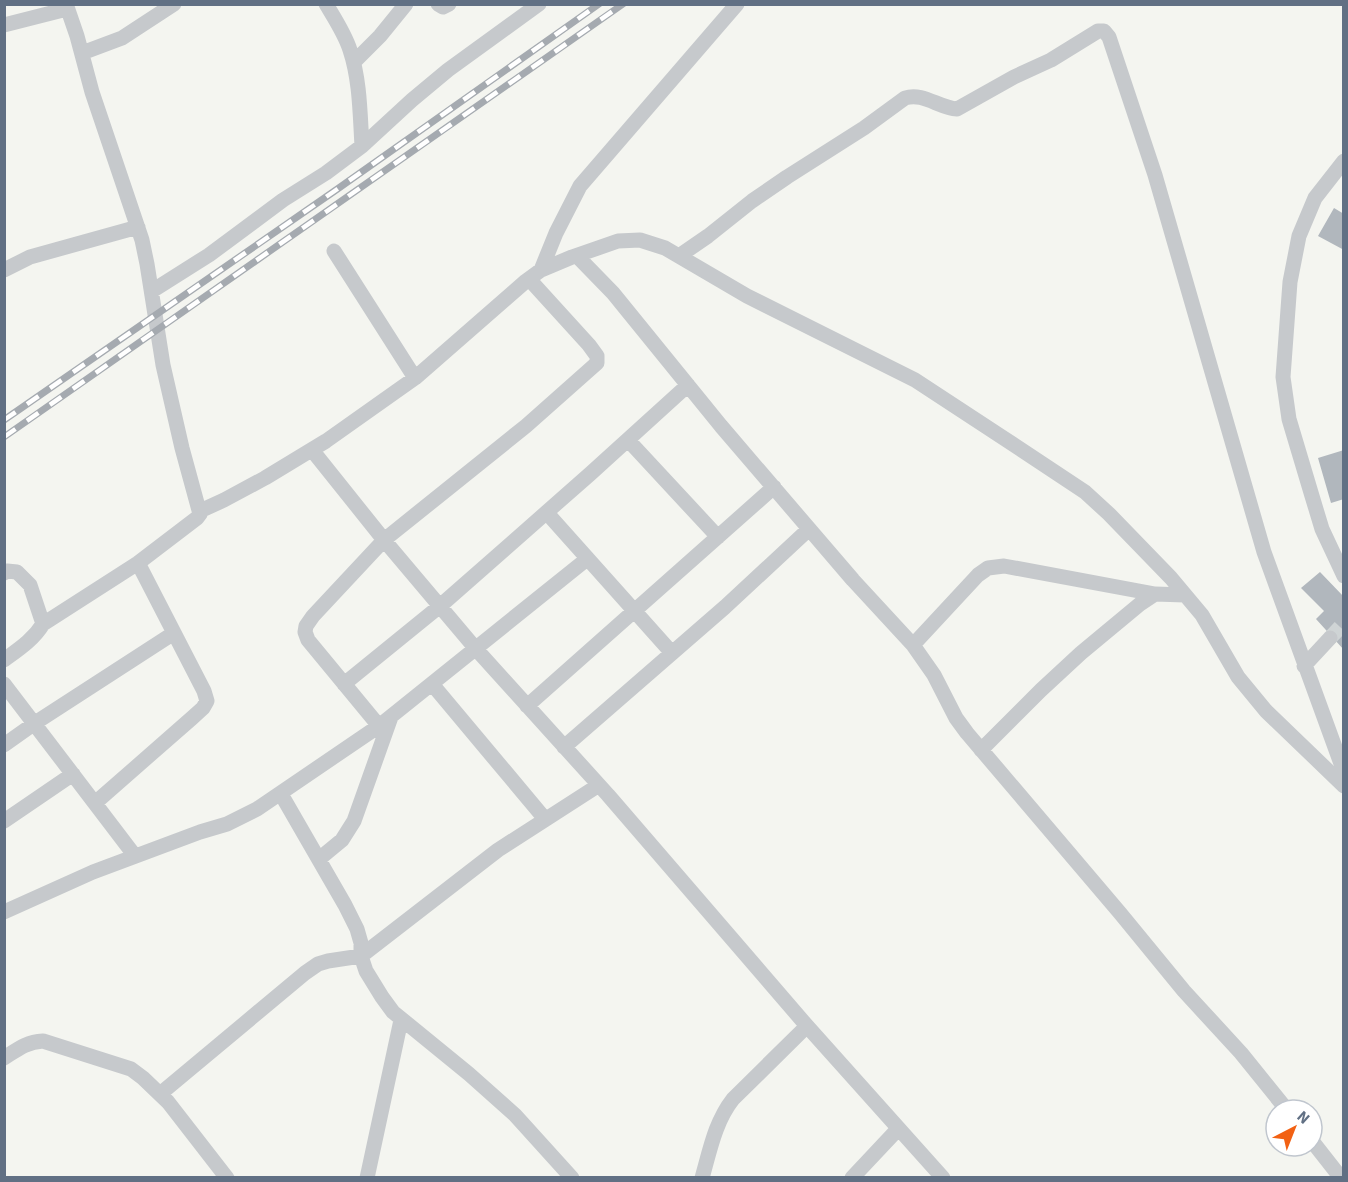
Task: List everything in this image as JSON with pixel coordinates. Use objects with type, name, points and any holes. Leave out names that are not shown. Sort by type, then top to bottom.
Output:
[{"type":"street","points":[[82,52],[122,38],[174,4]]},
{"type":"street","points":[[326,4],[349,47],[354,62],[362,146]]},
{"type":"street","points":[[354,62],[380,36],[406,4]]},
{"type":"street","points":[[438,4],[442,7],[449,4]]},
{"type":"street","points":[[535,274],[580,186],[737,4]]},
{"type":"street","points":[[4,25],[67,7],[92,92],[138,227],[152,291],[163,365],[182,448],[200,511],[197,518],[138,563],[43,624],[36,635],[4,660]]},
{"type":"street","points":[[152,291],[209,255],[283,200],[326,173],[362,146],[428,86],[528,7]]},
{"type":"street","points":[[679,256],[752,201],[864,128],[905,98],[920,97],[957,109],[1014,77],[1051,60],[1098,31],[1104,31],[1109,38],[1155,175],[1264,552],[1344,772]]},
{"type":"street","points":[[1344,161],[1315,198],[1299,236],[1290,282],[1282,377],[1289,419],[1322,529],[1344,576]]},
{"type":"street","points":[[4,270],[30,257],[138,227]]},
{"type":"street","points":[[200,511],[245,489],[326,441],[415,378],[535,274],[577,255],[618,241],[640,240],[665,248],[747,296],[915,380],[1095,501],[1202,615],[1238,677],[1266,711],[1344,786]]},
{"type":"street","points":[[334,251],[415,378]]},
{"type":"street","points":[[577,255],[613,293],[721,426],[809,529],[913,645],[934,675],[956,718],[981,750],[1277,1098]]},
{"type":"street","points":[[385,722],[344,684],[308,640],[305,633],[306,626],[319,608],[384,540],[526,426],[597,363],[597,356],[535,274]]},
{"type":"street","points":[[344,684],[440,606],[547,513],[688,385]]},
{"type":"street","points":[[628,440],[718,537]]},
{"type":"street","points":[[312,450],[476,649],[943,1178]]},
{"type":"street","points":[[527,706],[774,487]]},
{"type":"street","points":[[547,513],[672,653]]},
{"type":"street","points":[[564,747],[725,607],[809,529]]},
{"type":"street","points":[[4,912],[93,872],[227,824],[257,809],[385,722],[588,559]]},
{"type":"street","points":[[95,803],[203,708],[207,701],[138,563]]},
{"type":"street","points":[[913,645],[971,582],[995,566],[1155,594],[1185,595]]},
{"type":"street","points":[[4,573],[17,572],[30,585],[43,624]]},
{"type":"street","points":[[981,750],[1081,653],[1155,594]]},
{"type":"street","points":[[4,745],[174,633]]},
{"type":"street","points":[[1304,666],[1330,638]]},
{"type":"street","points":[[4,684],[135,856]]},
{"type":"street","points":[[432,684],[545,819]]},
{"type":"street","points":[[319,859],[342,840],[354,821],[385,722]]},
{"type":"street","points":[[4,821],[73,774]]},
{"type":"street","points":[[160,1094],[305,973],[318,964],[361,956],[481,862],[598,785]]},
{"type":"street","points":[[281,794],[345,905],[357,929],[366,971],[393,1012],[515,1115],[572,1178]]},
{"type":"street","points":[[367,1178],[401,1020]]},
{"type":"street","points":[[702,1178],[723,1112],[732,1099],[807,1026]]},
{"type":"street","points":[[4,1058],[32,1042],[43,1041],[130,1069],[160,1094],[227,1178]]},
{"type":"street","points":[[852,1178],[898,1129]]},
{"type":"street","points":[[1324,1156],[1341,1178]]},
{"type":"building","points":[[1334,208],[1344,214],[1344,250],[1318,236]]},
{"type":"building","points":[[1344,450],[1344,499],[1331,503],[1318,458]]},
{"type":"building","points":[[1320,572],[1344,597],[1344,650],[1316,619],[1324,611],[1301,588]]},
{"type":"tunnel","points":[[1330,638],[1344,623]]},
{"type":"railway","points":[[4,420],[599,4]]},
{"type":"railway","points":[[4,437],[623,4]]}]
